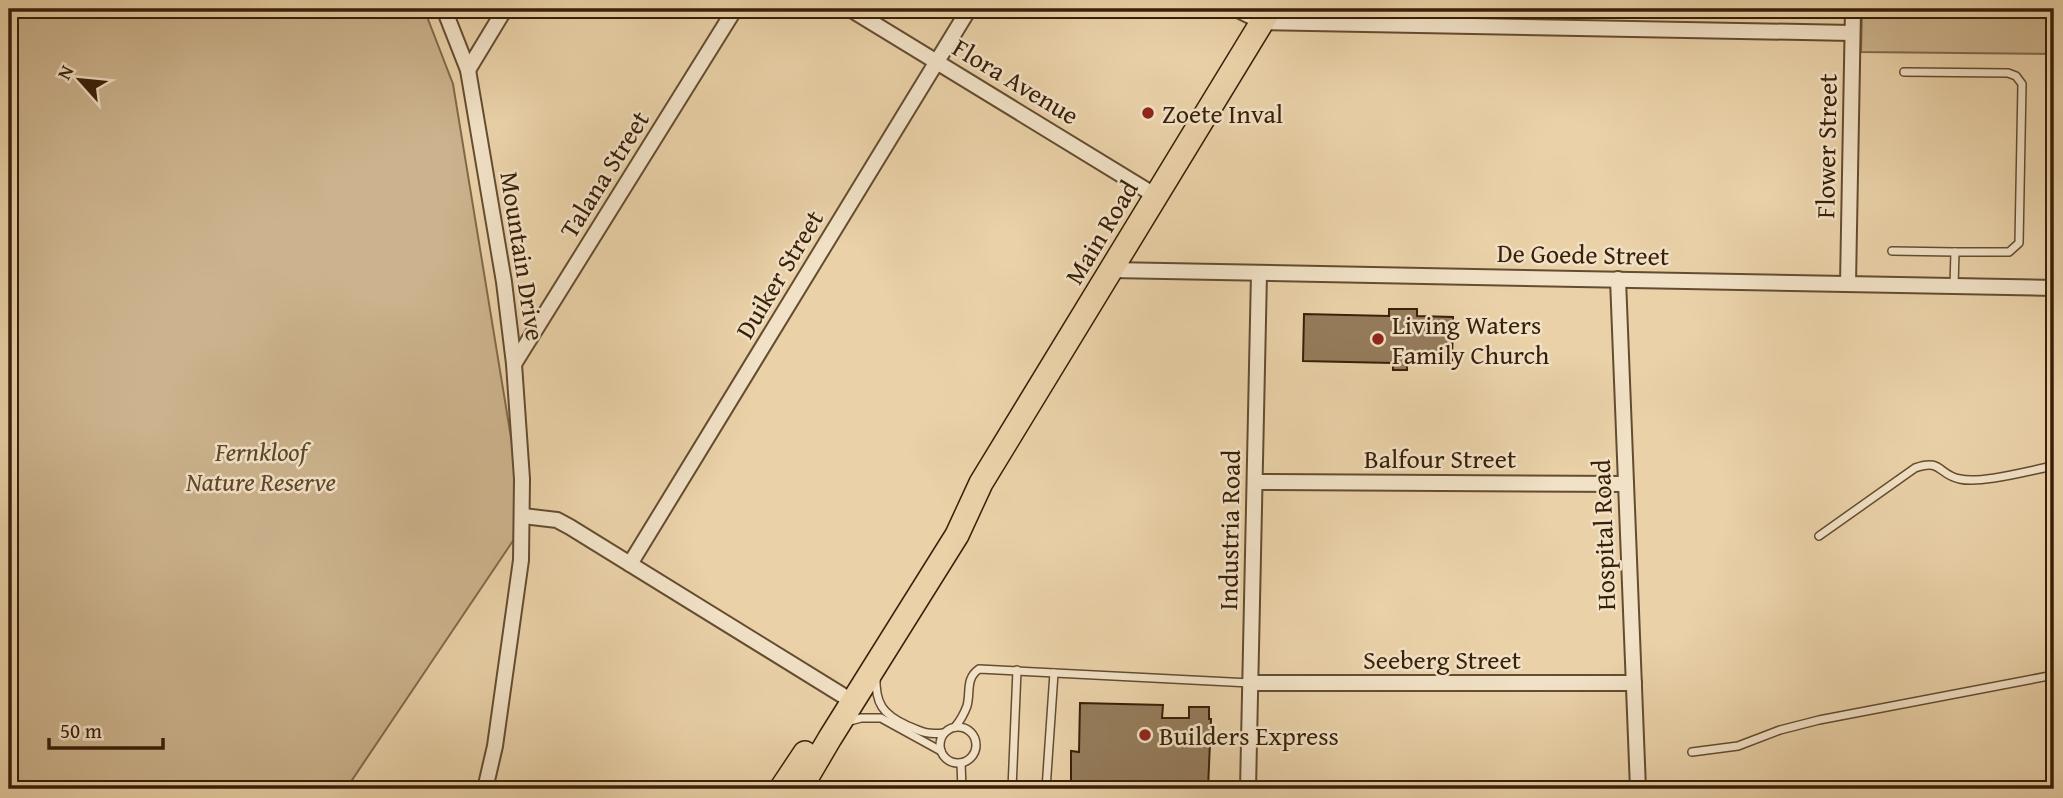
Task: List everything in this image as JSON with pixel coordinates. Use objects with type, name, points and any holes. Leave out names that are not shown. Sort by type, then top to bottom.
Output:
[{"type":"main road","name":"Main Road","points":[[800,789],[957,535],[981,484],[1266,15]]},
{"type":"main road","name":"Main Road","points":[[781,789],[947,527],[981,484]]},
{"type":"street","name":"Mountain Drive","points":[[444,9],[468,70],[504,282],[514,364],[523,516],[521,560],[495,746],[485,789]]},
{"type":"street","points":[[468,70],[505,9]]},
{"type":"street","name":"Talana Street","points":[[514,364],[735,9]]},
{"type":"street","name":"Flora Avenue","points":[[850,9],[1156,196]]},
{"type":"street","name":"Duiker Street","points":[[630,564],[969,9]]},
{"type":"street","points":[[1236,9],[1266,15],[1852,33]]},
{"type":"street","name":"Flower Street","points":[[1848,284],[1853,9]]},
{"type":"street","name":"De Goede Street","points":[[1111,270],[1618,279],[1781,285],[2054,288]]},
{"type":"street","name":"Industria Road","points":[[1248,789],[1259,273]]},
{"type":"street","name":"Hospital Road","points":[[1618,279],[1638,789]]},
{"type":"street","name":"Balfour Street","points":[[1255,482],[1626,484]]},
{"type":"street","points":[[523,516],[557,520],[842,695]]},
{"type":"street","name":"Seeberg Street","points":[[1250,683],[1634,683]]},
{"type":"lane","points":[[1892,251],[2009,252],[2019,243],[2022,83],[2016,76],[2008,73],[1904,72]]},
{"type":"lane","points":[[1954,286],[1955,252]]},
{"type":"lane","points":[[1819,536],[1915,468],[1926,464],[1935,464],[1961,480],[2054,466]]},
{"type":"lane","points":[[882,656],[875,680],[880,705],[887,716],[927,734],[944,733],[955,727],[967,705],[969,681],[979,668],[1250,683]]},
{"type":"lane","points":[[1012,789],[1017,670]]},
{"type":"lane","points":[[1046,789],[1054,673]]},
{"type":"lane","points":[[1692,752],[1738,746],[1780,730],[1819,720],[2054,675]]},
{"type":"lane","points":[[836,727],[861,718],[877,717],[941,751],[949,760],[961,762],[972,756],[975,739],[967,729],[955,727]]},
{"type":"lane","points":[[941,751],[944,733]]},
{"type":"lane","points":[[961,762],[962,789]]},
{"type":"green space","name":"Fernkloof Nature Reserve","points":[[9,9],[424,9],[453,84],[525,523],[346,789],[9,789]]},
{"type":"green space","points":[[1862,9],[2054,9],[2054,54],[1861,52]]},
{"type":"building","name":"Living Waters Family Church","points":[[1389,309],[1417,309],[1417,316],[1453,317],[1452,364],[1407,363],[1407,370],[1393,370],[1393,363],[1303,361],[1304,314],[1389,316]]},
{"type":"building","name":"Builders Express","points":[[1080,703],[1163,705],[1162,718],[1189,718],[1189,707],[1209,707],[1211,719],[1208,789],[1071,789],[1071,751],[1079,752]]},
{"type":"place","name":"Zoete Inval","points":[[1148,113]]},
{"type":"place","name":"Living Waters Family Church","points":[[1378,339]]},
{"type":"place","name":"Builders Express","points":[[1145,735]]}]
